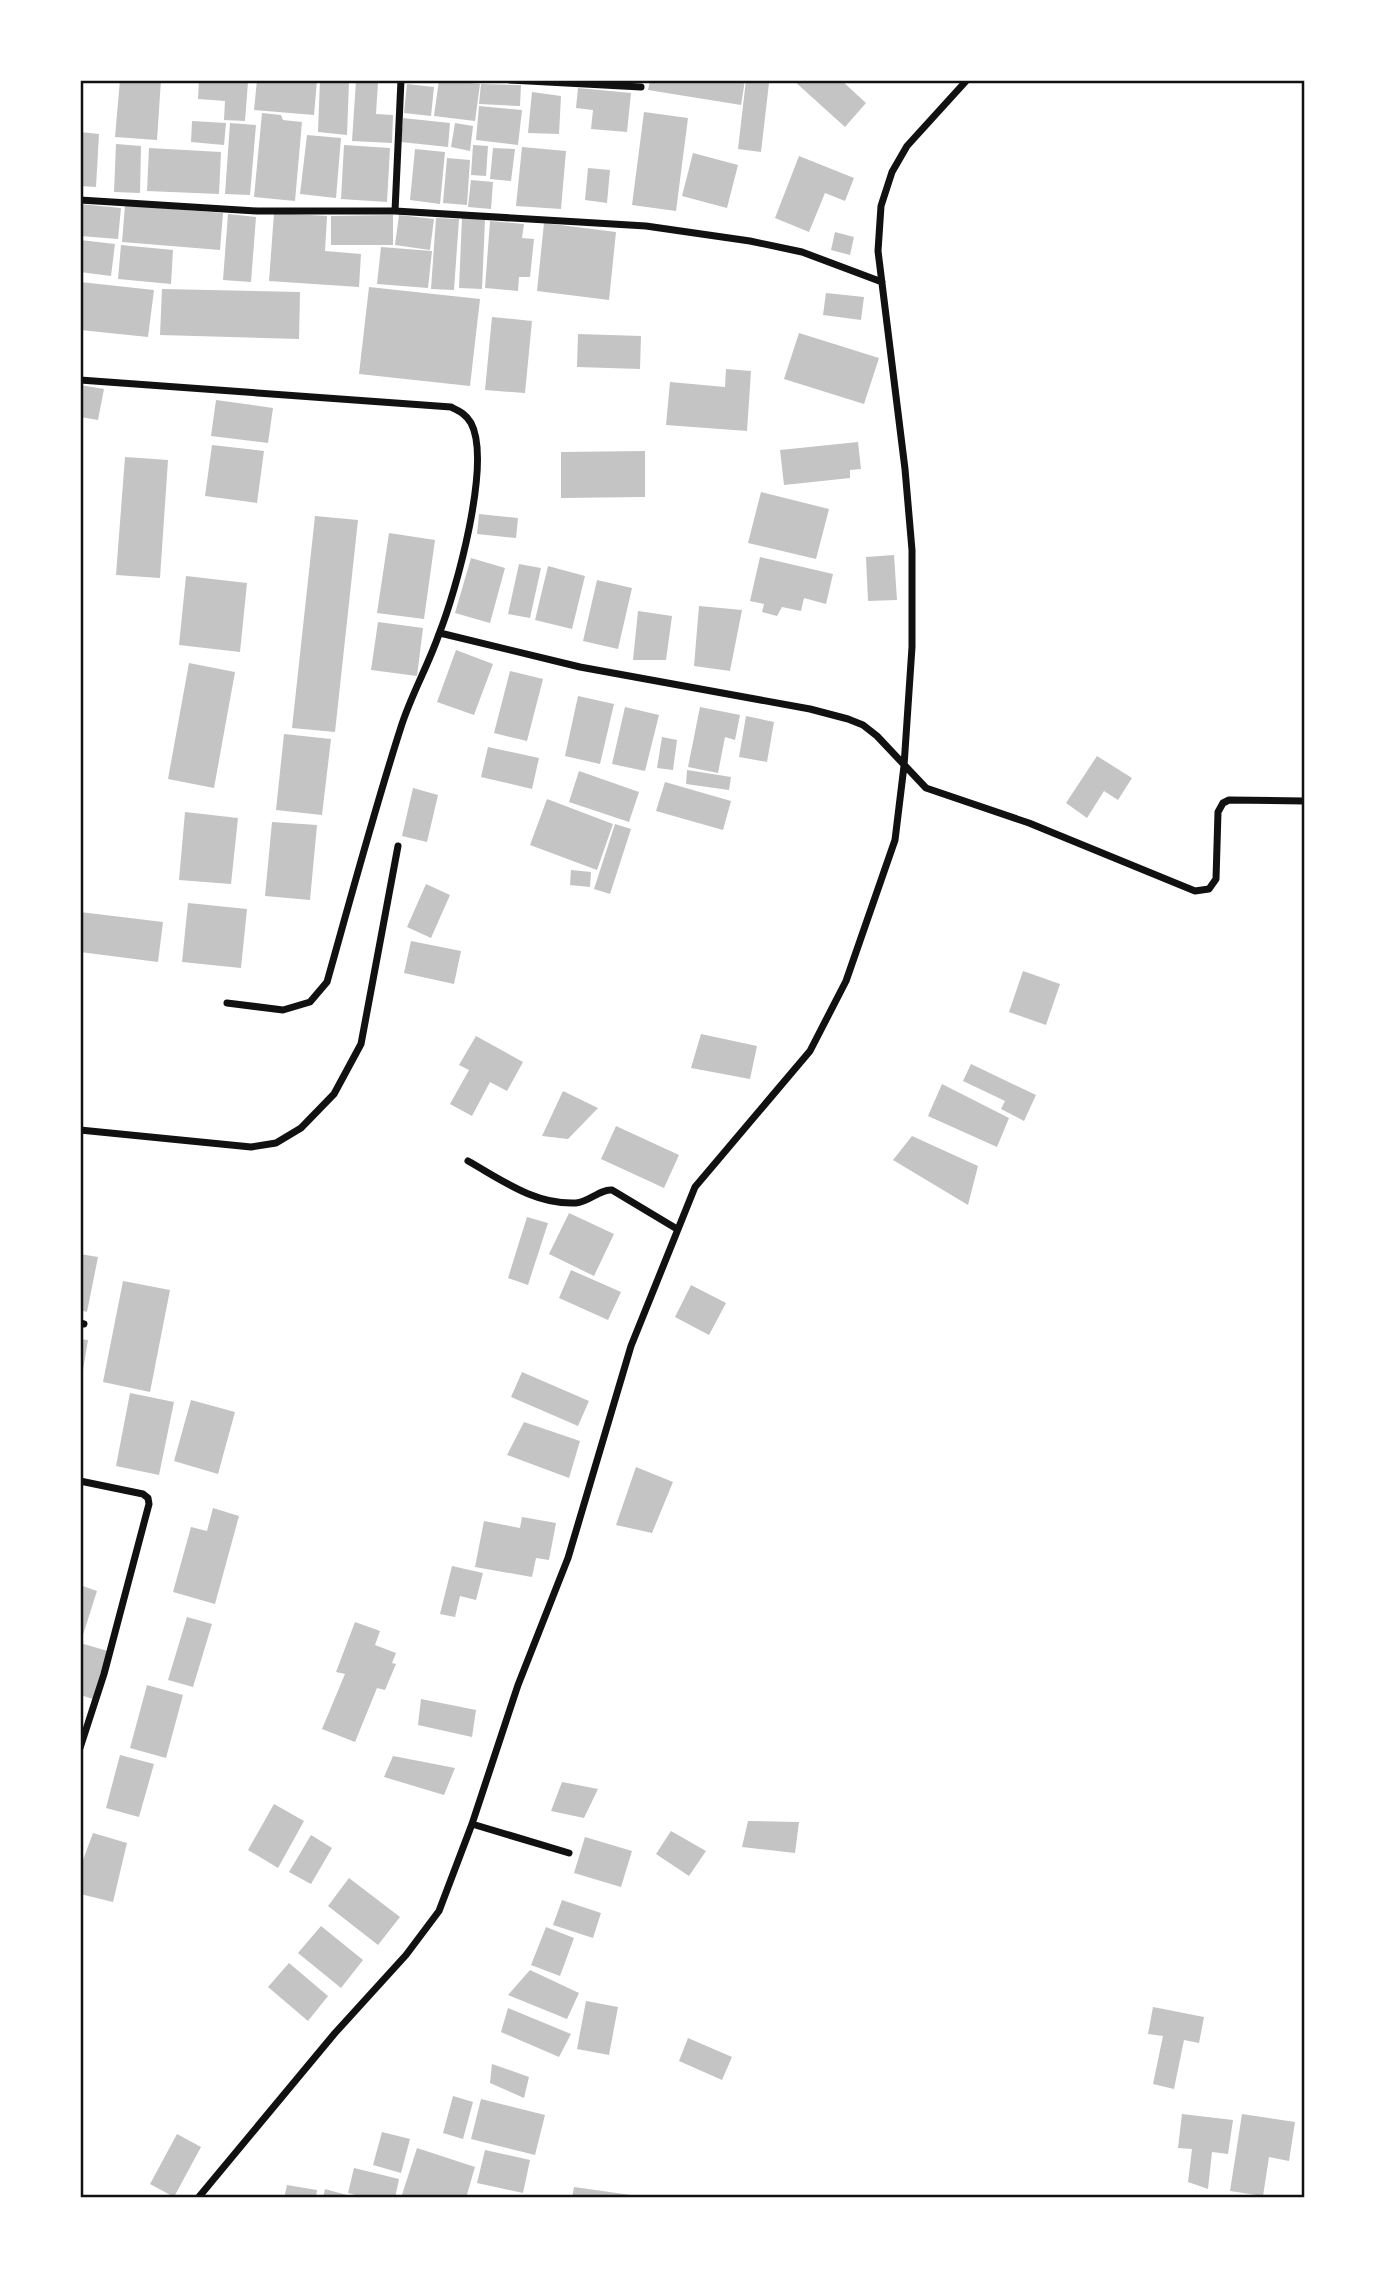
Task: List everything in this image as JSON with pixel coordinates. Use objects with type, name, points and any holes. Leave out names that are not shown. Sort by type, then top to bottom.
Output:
[{"type":"street","points":[[395,211],[401,80]]},
{"type":"street","points":[[510,80],[641,87]]},
{"type":"street","points":[[198,2197],[335,2033],[426,1930],[439,1910],[476,1825],[518,1685],[568,1558],[631,1346],[695,1187],[810,1051],[846,981],[895,840],[904,766],[912,647],[912,550],[905,469],[881,282],[878,230],[881,206],[892,172],[907,146],[967,80]]},
{"type":"street","points":[[80,201],[257,211],[395,211],[646,226],[802,251],[881,282]]},
{"type":"street","points":[[80,380],[451,407],[463,413],[471,424],[478,443],[478,483],[457,576],[440,633],[401,724],[327,982],[310,1002],[283,1010],[227,1003]]},
{"type":"street","points":[[440,633],[580,667],[810,709],[848,719],[863,725],[926,788],[1029,823],[1195,891],[1209,889],[1216,879],[1218,812],[1223,803],[1229,800],[1304,800]]},
{"type":"street","points":[[80,1130],[251,1147],[276,1143],[301,1128],[334,1094],[361,1044],[398,846]]},
{"type":"street","points":[[468,1161],[531,1196],[546,1201],[581,1202],[604,1190],[612,1190],[677,1229]]},
{"type":"street","points":[[80,1480],[143,1494],[148,1498],[149,1504],[104,1674],[80,1748]]},
{"type":"street","points":[[476,1825],[569,1853]]},
{"type":"building","points":[[120,80],[161,80],[157,140],[115,137]]},
{"type":"building","points":[[199,80],[248,82],[245,121],[224,120],[225,101],[198,99]]},
{"type":"building","points":[[257,80],[317,80],[314,115],[254,110]]},
{"type":"building","points":[[320,80],[349,82],[347,135],[318,132]]},
{"type":"building","points":[[439,80],[480,84],[475,121],[434,116]]},
{"type":"building","points":[[650,80],[745,80],[741,105],[648,90]]},
{"type":"building","points":[[746,80],[769,83],[761,152],[738,149]]},
{"type":"building","points":[[793,80],[841,80],[866,103],[845,127]]},
{"type":"building","points":[[356,81],[378,83],[376,114],[393,115],[392,143],[352,141]]},
{"type":"building","points":[[407,84],[434,87],[431,116],[404,113]]},
{"type":"building","points":[[481,84],[521,85],[520,106],[479,104]]},
{"type":"building","points":[[578,88],[631,93],[627,132],[591,129],[593,110],[576,108]]},
{"type":"building","points":[[532,92],[561,96],[559,134],[528,133]]},
{"type":"building","points":[[479,106],[522,110],[518,145],[476,140]]},
{"type":"building","points":[[644,112],[688,118],[676,211],[632,205]]},
{"type":"building","points":[[262,113],[281,115],[283,120],[302,122],[295,201],[254,197]]},
{"type":"building","points":[[403,118],[450,123],[448,147],[401,142]]},
{"type":"building","points":[[192,121],[226,123],[224,145],[191,142]]},
{"type":"building","points":[[230,123],[256,125],[250,195],[225,194]]},
{"type":"building","points":[[455,123],[473,126],[470,151],[451,147]]},
{"type":"building","points":[[80,132],[99,134],[96,187],[80,186]]},
{"type":"building","points":[[307,135],[341,138],[336,198],[300,194]]},
{"type":"building","points":[[116,144],[141,146],[140,193],[114,192]]},
{"type":"building","points":[[344,145],[390,148],[387,202],[341,199]]},
{"type":"building","points":[[473,145],[488,146],[486,176],[471,175]]},
{"type":"building","points":[[522,147],[566,151],[561,209],[516,206]]},
{"type":"building","points":[[149,148],[221,152],[219,194],[147,191]]},
{"type":"building","points":[[493,148],[515,149],[511,181],[490,179]]},
{"type":"building","points":[[415,149],[445,152],[440,204],[410,200]]},
{"type":"building","points":[[693,153],[738,165],[727,208],[682,196]]},
{"type":"building","points":[[799,156],[854,178],[845,201],[825,193],[809,232],[775,218]]},
{"type":"building","points":[[447,158],[470,160],[467,205],[443,203]]},
{"type":"building","points":[[588,168],[610,170],[607,203],[585,200]]},
{"type":"building","points":[[471,180],[493,182],[491,209],[468,207]]},
{"type":"building","points":[[80,204],[121,208],[118,239],[80,236]]},
{"type":"building","points":[[125,205],[223,213],[220,250],[122,242]]},
{"type":"building","points":[[274,213],[327,216],[325,251],[361,254],[359,287],[269,281]]},
{"type":"building","points":[[228,214],[256,217],[251,282],[223,280]]},
{"type":"building","points":[[393,215],[393,245],[331,245],[331,216]]},
{"type":"building","points":[[399,215],[434,219],[430,250],[395,245]]},
{"type":"building","points":[[436,218],[459,219],[454,290],[431,289]]},
{"type":"building","points":[[462,218],[485,219],[482,289],[459,288]]},
{"type":"building","points":[[490,221],[524,224],[522,238],[534,239],[530,277],[519,277],[518,291],[485,288]]},
{"type":"building","points":[[544,223],[616,232],[609,300],[537,291]]},
{"type":"building","points":[[835,232],[854,237],[850,255],[831,250]]},
{"type":"building","points":[[80,240],[115,244],[111,276],[80,272]]},
{"type":"building","points":[[121,245],[173,250],[171,284],[118,279]]},
{"type":"building","points":[[381,247],[432,251],[428,288],[377,284]]},
{"type":"building","points":[[80,282],[154,290],[148,337],[80,330]]},
{"type":"building","points":[[369,287],[480,299],[470,386],[359,374]]},
{"type":"building","points":[[162,289],[300,292],[299,339],[160,335]]},
{"type":"building","points":[[826,293],[864,297],[861,320],[823,315]]},
{"type":"building","points":[[492,317],[532,321],[525,393],[485,390]]},
{"type":"building","points":[[799,333],[879,358],[864,404],[784,379]]},
{"type":"building","points":[[578,334],[641,336],[640,369],[577,367]]},
{"type":"building","points":[[726,369],[751,371],[747,431],[666,425],[670,382],[725,387]]},
{"type":"building","points":[[80,385],[104,389],[98,420],[80,417]]},
{"type":"building","points":[[216,400],[273,408],[268,443],[211,436]]},
{"type":"building","points":[[858,442],[861,469],[850,470],[850,478],[784,485],[780,450]]},
{"type":"building","points":[[212,445],[264,451],[257,503],[205,496]]},
{"type":"building","points":[[645,451],[645,497],[561,498],[561,452]]},
{"type":"building","points":[[125,457],[168,460],[160,578],[116,575]]},
{"type":"building","points":[[761,492],[829,509],[816,559],[748,543]]},
{"type":"building","points":[[479,514],[518,518],[516,538],[477,534]]},
{"type":"building","points":[[315,516],[358,520],[335,732],[292,728]]},
{"type":"building","points":[[389,533],[435,540],[424,619],[377,613]]},
{"type":"building","points":[[894,555],[897,600],[868,601],[866,557]]},
{"type":"building","points":[[760,557],[833,574],[826,604],[804,598],[801,611],[782,607],[777,616],[762,612],[764,604],[750,601]]},
{"type":"building","points":[[471,558],[505,568],[490,623],[455,613]]},
{"type":"building","points":[[519,564],[541,568],[530,618],[508,614]]},
{"type":"building","points":[[548,566],[585,576],[572,629],[535,620]]},
{"type":"building","points":[[186,576],[247,583],[240,652],[179,645]]},
{"type":"building","points":[[597,580],[632,588],[618,649],[583,641]]},
{"type":"building","points":[[699,606],[742,610],[730,671],[694,666]]},
{"type":"building","points":[[638,611],[672,616],[666,660],[633,660]]},
{"type":"building","points":[[378,622],[423,628],[417,676],[371,670]]},
{"type":"building","points":[[456,650],[493,664],[474,715],[437,702]]},
{"type":"building","points":[[189,663],[235,672],[214,788],[168,779]]},
{"type":"building","points":[[510,671],[543,679],[527,741],[494,733]]},
{"type":"building","points":[[578,696],[614,704],[600,764],[565,756]]},
{"type":"building","points":[[625,707],[659,715],[645,771],[612,764]]},
{"type":"building","points":[[700,707],[740,715],[735,740],[725,737],[718,773],[688,767]]},
{"type":"building","points":[[746,716],[774,722],[767,762],[739,757]]},
{"type":"building","points":[[284,734],[331,739],[322,815],[276,810]]},
{"type":"building","points":[[662,737],[677,740],[673,770],[657,768]]},
{"type":"building","points":[[488,747],[539,758],[532,789],[481,777]]},
{"type":"building","points":[[1097,756],[1132,778],[1118,800],[1104,791],[1087,818],[1066,803]]},
{"type":"building","points":[[687,770],[731,777],[729,790],[686,784]]},
{"type":"building","points":[[579,771],[639,792],[629,822],[569,802]]},
{"type":"building","points":[[665,782],[731,801],[723,830],[656,811]]},
{"type":"building","points":[[413,788],[438,795],[427,842],[402,836]]},
{"type":"building","points":[[547,799],[613,824],[597,870],[530,845]]},
{"type":"building","points":[[185,812],[238,818],[231,884],[179,880]]},
{"type":"building","points":[[272,822],[317,825],[310,900],[265,896]]},
{"type":"building","points":[[615,824],[631,829],[610,894],[594,889]]},
{"type":"building","points":[[571,870],[591,872],[590,887],[570,885]]},
{"type":"building","points":[[426,884],[450,895],[431,938],[407,927]]},
{"type":"building","points":[[188,903],[247,909],[241,968],[182,962]]},
{"type":"building","points":[[80,912],[163,922],[158,962],[80,952]]},
{"type":"building","points":[[411,941],[461,951],[454,984],[404,973]]},
{"type":"building","points":[[1023,971],[1060,984],[1046,1025],[1009,1012]]},
{"type":"building","points":[[701,1034],[757,1046],[750,1079],[691,1068]]},
{"type":"building","points":[[476,1036],[523,1062],[507,1091],[490,1082],[472,1116],[450,1104],[469,1070],[459,1065]]},
{"type":"building","points":[[971,1064],[1036,1095],[1024,1121],[1001,1109],[1005,1101],[963,1081]]},
{"type":"building","points":[[942,1084],[1009,1118],[997,1147],[928,1116]]},
{"type":"building","points":[[563,1091],[598,1108],[568,1139],[542,1136]]},
{"type":"building","points":[[616,1126],[679,1155],[664,1188],[601,1159]]},
{"type":"building","points":[[912,1136],[978,1166],[968,1205],[893,1160]]},
{"type":"building","points":[[569,1213],[614,1234],[594,1276],[549,1254]]},
{"type":"building","points":[[527,1217],[548,1223],[528,1285],[508,1278]]},
{"type":"building","points":[[80,1254],[98,1257],[87,1312],[80,1310]]},
{"type":"building","points":[[571,1270],[621,1292],[608,1320],[559,1298]]},
{"type":"building","points":[[123,1281],[170,1290],[150,1392],[103,1382]]},
{"type":"building","points":[[691,1285],[726,1303],[709,1335],[675,1317]]},
{"type":"building","points":[[80,1339],[88,1340],[82,1376],[80,1376]]},
{"type":"building","points":[[522,1372],[589,1401],[578,1426],[511,1397]]},
{"type":"building","points":[[130,1393],[174,1402],[159,1475],[116,1466]]},
{"type":"building","points":[[191,1400],[235,1412],[218,1474],[174,1461]]},
{"type":"building","points":[[524,1422],[580,1441],[569,1478],[507,1455]]},
{"type":"building","points":[[636,1467],[673,1482],[652,1533],[616,1525]]},
{"type":"building","points":[[213,1508],[239,1516],[215,1604],[173,1592],[191,1527],[207,1531]]},
{"type":"building","points":[[522,1517],[556,1523],[549,1560],[536,1558],[532,1577],[475,1567],[484,1521],[520,1528]]},
{"type":"building","points":[[452,1566],[483,1573],[476,1600],[460,1596],[455,1617],[440,1614]]},
{"type":"building","points":[[80,1585],[97,1591],[82,1638],[80,1638]]},
{"type":"building","points":[[187,1617],[212,1624],[193,1687],[168,1680]]},
{"type":"building","points":[[355,1622],[380,1631],[375,1645],[396,1653],[392,1663],[396,1664],[385,1690],[377,1688],[355,1742],[322,1729],[345,1674],[336,1672]]},
{"type":"building","points":[[80,1643],[108,1651],[93,1699],[80,1695]]},
{"type":"building","points":[[147,1685],[183,1695],[166,1758],[130,1748]]},
{"type":"building","points":[[421,1699],[476,1710],[472,1737],[418,1725]]},
{"type":"building","points":[[120,1755],[154,1764],[139,1817],[106,1808]]},
{"type":"building","points":[[393,1756],[455,1768],[444,1795],[384,1777]]},
{"type":"building","points":[[562,1782],[598,1789],[584,1818],[551,1811]]},
{"type":"building","points":[[274,1804],[304,1821],[278,1868],[248,1850]]},
{"type":"building","points":[[748,1821],[799,1822],[795,1853],[742,1847]]},
{"type":"building","points":[[671,1831],[706,1851],[689,1876],[656,1854]]},
{"type":"building","points":[[93,1833],[127,1843],[113,1902],[80,1894],[80,1868]]},
{"type":"building","points":[[311,1835],[332,1848],[311,1884],[289,1872]]},
{"type":"building","points":[[585,1837],[632,1851],[621,1887],[574,1873]]},
{"type":"building","points":[[349,1878],[400,1917],[378,1945],[328,1906]]},
{"type":"building","points":[[562,1900],[601,1913],[593,1938],[553,1925]]},
{"type":"building","points":[[321,1926],[363,1960],[341,1988],[298,1953]]},
{"type":"building","points":[[546,1927],[574,1938],[560,1976],[531,1965]]},
{"type":"building","points":[[289,1963],[328,1996],[308,2021],[268,1987]]},
{"type":"building","points":[[530,1970],[579,1993],[567,2019],[508,1995]]},
{"type":"building","points":[[586,2001],[618,2007],[609,2055],[577,2049]]},
{"type":"building","points":[[1153,2007],[1204,2017],[1199,2043],[1184,2040],[1174,2089],[1153,2084],[1163,2036],[1148,2034]]},
{"type":"building","points":[[508,2008],[571,2034],[559,2057],[501,2032]]},
{"type":"building","points":[[688,2038],[732,2057],[722,2080],[679,2061]]},
{"type":"building","points":[[492,2064],[529,2077],[524,2098],[490,2083]]},
{"type":"building","points":[[453,2096],[473,2102],[463,2139],[443,2133]]},
{"type":"building","points":[[481,2099],[545,2115],[535,2155],[471,2139]]},
{"type":"building","points":[[1182,2114],[1233,2120],[1228,2154],[1212,2152],[1208,2189],[1188,2182],[1192,2149],[1178,2148]]},
{"type":"building","points":[[1242,2114],[1295,2122],[1289,2161],[1269,2157],[1263,2196],[1230,2191]]},
{"type":"building","points":[[382,2132],[410,2139],[401,2173],[373,2165]]},
{"type":"building","points":[[177,2134],[201,2147],[174,2197],[150,2184]]},
{"type":"building","points":[[417,2148],[475,2167],[466,2198],[401,2198]]},
{"type":"building","points":[[485,2150],[530,2160],[523,2193],[477,2183]]},
{"type":"building","points":[[354,2168],[399,2179],[395,2198],[367,2198],[348,2193]]},
{"type":"building","points":[[287,2185],[317,2190],[316,2198],[284,2198]]},
{"type":"building","points":[[574,2187],[631,2195],[630,2198],[572,2198]]},
{"type":"building","points":[[325,2189],[354,2197],[354,2198],[323,2198]]}]
